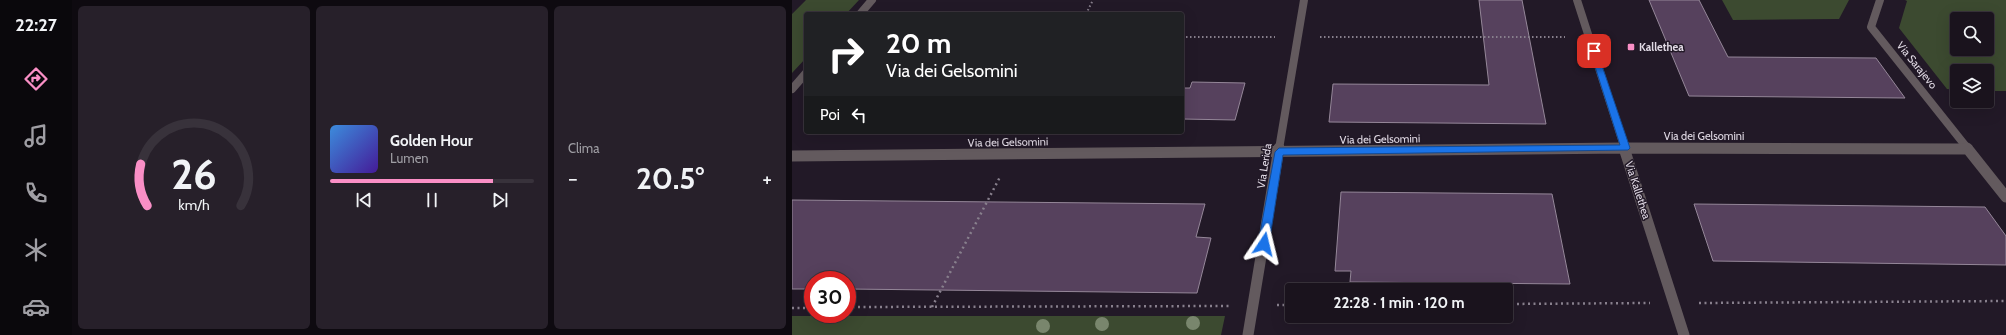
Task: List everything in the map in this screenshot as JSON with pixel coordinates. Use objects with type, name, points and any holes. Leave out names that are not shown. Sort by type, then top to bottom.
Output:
[{"type":"street","points":[[862,12],[872,0]]},
{"type":"street","name":"Via Lerida","points":[[1248,335],[1304,0]]},
{"type":"street","name":"Via Kallethea","points":[[1577,0],[1684,335]]},
{"type":"street","name":"Via Sarajevo","points":[[1880,0],[1871,27],[2006,197]]},
{"type":"street","points":[[792,89],[804,75]]},
{"type":"street","name":"Via dei Gelsomini","points":[[792,156],[1625,148],[1968,149]]},
{"type":"path","points":[[1087,12],[1093,0]]},
{"type":"path","points":[[1184,37],[1589,37]]},
{"type":"path","points":[[931,307],[1012,154]]},
{"type":"path","points":[[1513,304],[2006,302]]},
{"type":"path","points":[[856,308],[1285,305]]},
{"type":"path","points":[[792,308],[804,308]]},
{"type":"green space","points":[[806,0],[859,0],[848,12],[804,12],[804,60],[792,73],[792,14]]},
{"type":"green space","points":[[1722,0],[1849,0],[1839,19],[1733,20]]},
{"type":"green space","points":[[1905,0],[2006,0],[2006,91],[1994,91],[1994,64],[1950,64],[1950,89],[1947,89],[1899,28],[1907,1]]},
{"type":"green space","points":[[792,316],[804,316],[804,323],[856,323],[856,316],[1225,316],[1221,335],[792,335]]},
{"type":"building","points":[[1479,0],[1522,0],[1546,124],[1329,122],[1333,84],[1489,85]]},
{"type":"building","points":[[1649,0],[1699,0],[1728,57],[1876,58],[1905,98],[1689,96]]},
{"type":"building","points":[[1192,82],[1245,83],[1235,120],[1184,119],[1184,88],[1190,88]]},
{"type":"building","points":[[1341,192],[1552,194],[1570,284],[1350,282],[1351,271],[1335,271]]},
{"type":"building","points":[[792,200],[1205,204],[1196,237],[1211,238],[1197,293],[856,289],[856,271],[804,271],[804,289],[792,289]]},
{"type":"building","points":[[1694,204],[1985,207],[2006,236],[2006,265],[1713,261]]},
{"type":"place","name":"Kallethea","points":[[1631,47]]},
{"type":"route","points":[[1264,244],[1279,152],[1625,148],[1594,51]]}]
